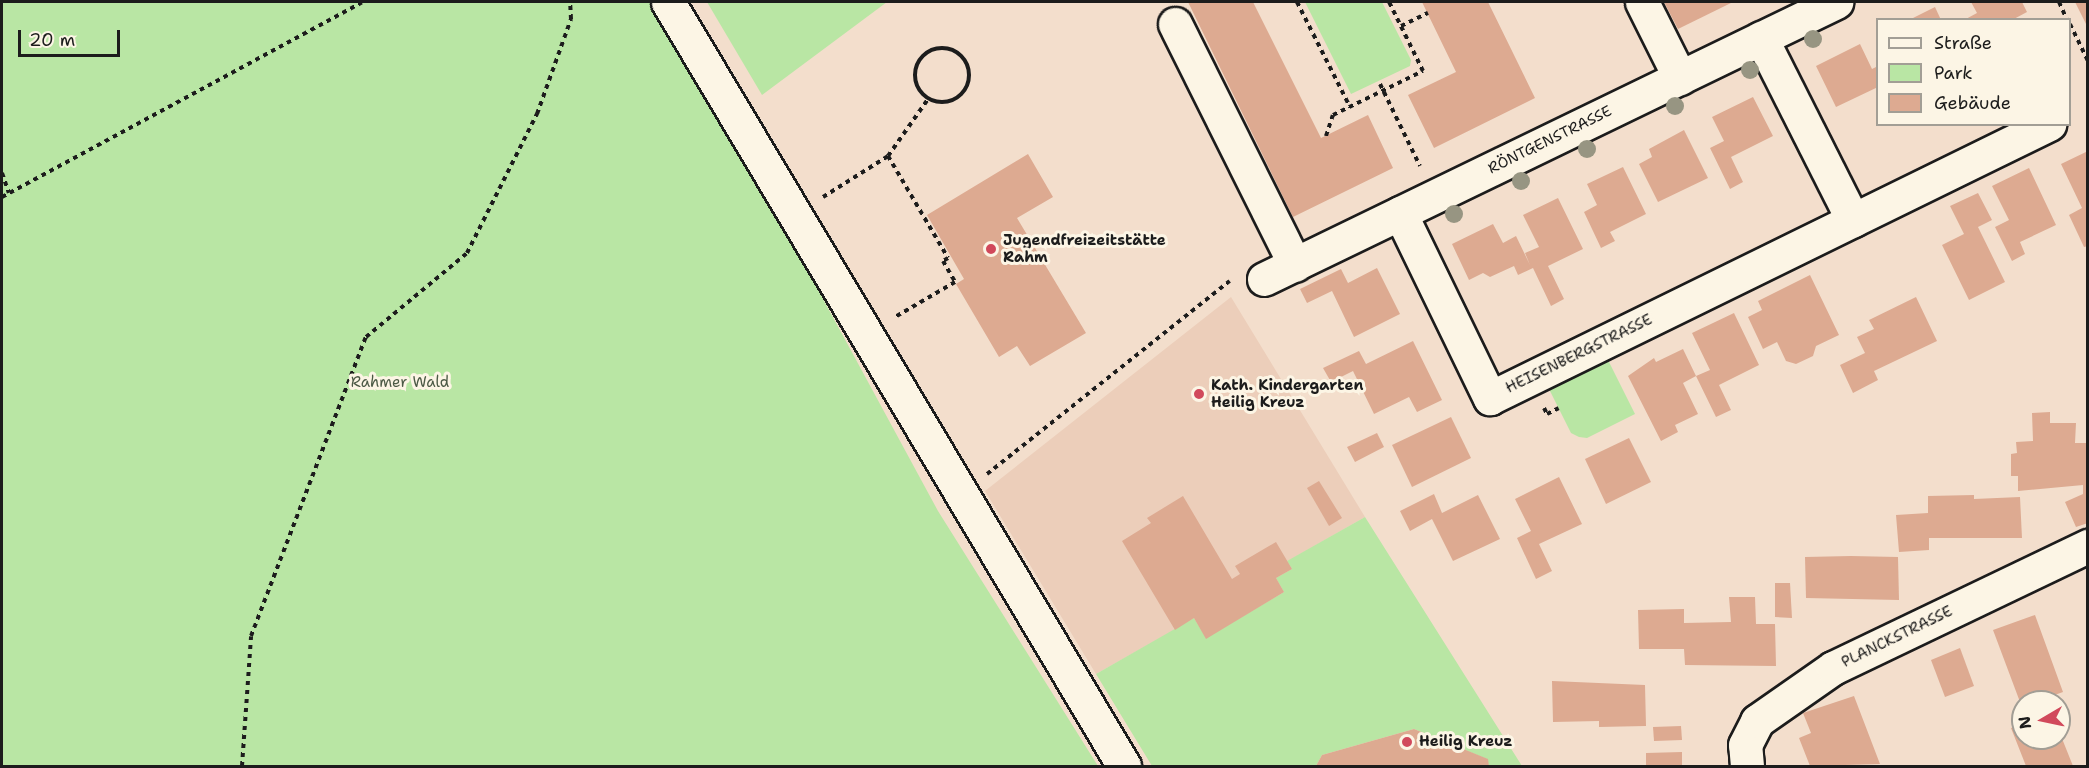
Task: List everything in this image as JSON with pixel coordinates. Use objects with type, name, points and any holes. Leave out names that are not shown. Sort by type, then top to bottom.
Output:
[{"type":"street","points":[[668,2],[960,495],[1124,766]]},
{"type":"street","points":[[1642,2],[1680,78]]},
{"type":"street","name":"RÖNTGENSTRASSE","points":[[1264,279],[1836,2]]},
{"type":"street","points":[[1175,24],[1295,265]]},
{"type":"street","points":[[1761,38],[1853,220]]},
{"type":"street","name":"HEISENBERGSTRASSE","points":[[1400,213],[1490,398],[2045,126]]},
{"type":"street","name":"PLANCKSTRASSE","points":[[1747,766],[1745,745],[1757,721],[1833,668],[2088,546]]},
{"type":"path","points":[[2,197],[362,2]]},
{"type":"path","points":[[242,766],[251,636],[366,337],[467,254],[537,114],[570,19],[570,2]]},
{"type":"path","points":[[1298,2],[1350,107]]},
{"type":"path","points":[[1326,136],[1333,115],[1423,71],[1389,2]]},
{"type":"path","points":[[2059,2],[2066,18]]},
{"type":"path","points":[[1401,26],[1428,13]]},
{"type":"path","points":[[2071,26],[2088,61]]},
{"type":"path","points":[[935,49],[953,51],[969,71],[966,88],[954,100],[928,99],[915,76],[920,59],[935,49]]},
{"type":"path","points":[[1380,84],[1435,196]]},
{"type":"path","points":[[793,213],[856,179],[888,156],[928,99]]},
{"type":"path","points":[[866,334],[955,282],[943,261],[948,258],[888,156]]},
{"type":"path","points":[[2,173],[9,193]]},
{"type":"path","points":[[960,495],[1235,277],[1264,279]]},
{"type":"shaded area","name":"Kath. Kindergarten Heilig Kreuz","points":[[1231,297],[1365,517],[1288,561],[1292,569],[1284,592],[1206,639],[1194,619],[1096,674],[985,491]]},
{"type":"green space","name":"Rahmer Wald","points":[[2,2],[662,2],[938,511],[1098,766],[2,766]]},
{"type":"green space","points":[[707,2],[887,2],[762,95]]},
{"type":"green space","points":[[1305,2],[1382,2],[1411,60],[1410,66],[1351,94]]},
{"type":"green space","points":[[1607,358],[1635,414],[1587,438],[1579,437],[1571,433],[1548,387]]},
{"type":"green space","points":[[1365,517],[1522,766],[1489,766],[1487,759],[1414,729],[1322,755],[1316,766],[1152,766],[1096,674],[1194,618],[1206,638],[1284,592],[1276,578],[1292,569],[1287,561]]},
{"type":"building","points":[[1188,2],[1253,2],[1321,138],[1368,115],[1393,168],[1293,217]]},
{"type":"building","points":[[1422,2],[1488,2],[1535,98],[1434,148],[1408,95],[1456,72]]},
{"type":"building","points":[[1664,2],[1733,2],[1678,29]]},
{"type":"building","points":[[1971,2],[2022,2],[2027,12],[2016,18],[1968,18],[1977,13]]},
{"type":"building","points":[[2075,2],[2088,2],[2088,28]]},
{"type":"building","points":[[1935,7],[1940,18],[1913,18]]},
{"type":"building","points":[[1860,44],[1872,69],[1876,67],[1876,88],[1836,107],[1816,66]]},
{"type":"building","points":[[1753,97],[1773,136],[1731,157],[1743,182],[1730,189],[1710,148],[1724,141],[1712,117]]},
{"type":"building","points":[[1684,130],[1708,178],[1658,202],[1639,164],[1652,157],[1649,149]]},
{"type":"building","points":[[2088,151],[2088,246],[2084,247],[2069,215],[2082,208],[2061,164]]},
{"type":"building","name":"Jugendfreizeitstätte Rahm","points":[[1028,154],[1053,197],[1017,218],[1086,333],[1030,366],[1017,346],[999,357],[956,284],[964,279],[927,215]]},
{"type":"building","points":[[1623,167],[1646,214],[1610,232],[1615,241],[1601,248],[1584,212],[1597,205],[1587,184]]},
{"type":"building","points":[[2029,168],[2056,225],[2020,242],[2025,254],[2012,261],[1995,227],[2009,220],[1992,186]]},
{"type":"building","points":[[1978,193],[1992,220],[1978,227],[2005,282],[1969,300],[1942,245],[1964,234],[1950,206]]},
{"type":"building","points":[[1558,198],[1583,249],[1548,266],[1564,299],[1551,306],[1533,268],[1518,275],[1514,266],[1490,277],[1483,273],[1469,280],[1452,244],[1493,224],[1503,243],[1516,236],[1530,265],[1525,253],[1539,247],[1523,215]]},
{"type":"building","points":[[1377,268],[1400,314],[1354,337],[1332,291],[1307,303],[1300,289],[1341,269],[1348,283]]},
{"type":"building","points":[[1810,275],[1839,335],[1816,346],[1813,356],[1796,364],[1786,361],[1777,342],[1763,349],[1748,317],[1762,310],[1758,301]]},
{"type":"building","points":[[1916,297],[1937,341],[1874,371],[1878,380],[1853,393],[1840,365],[1865,353],[1857,337],[1874,329],[1869,320]]},
{"type":"building","points":[[1734,313],[1759,365],[1719,385],[1731,410],[1716,417],[1696,376],[1710,370],[1692,333]]},
{"type":"building","points":[[1413,341],[1442,400],[1417,412],[1409,397],[1374,414],[1353,371],[1331,382],[1323,368],[1359,351],[1366,364]]},
{"type":"building","points":[[1683,349],[1696,376],[1683,383],[1698,414],[1675,425],[1678,432],[1661,441],[1628,376],[1654,358],[1656,362]]},
{"type":"building","points":[[2050,412],[2050,423],[2076,423],[2075,443],[2088,443],[2088,523],[2076,527],[2065,502],[2083,494],[2083,485],[2018,491],[2018,476],[2011,476],[2011,454],[2017,453],[2016,442],[2033,441],[2032,413]]},
{"type":"building","points":[[1451,417],[1471,458],[1412,487],[1392,445]]},
{"type":"building","points":[[1377,433],[1384,447],[1355,462],[1347,447]]},
{"type":"building","points":[[1629,438],[1651,482],[1606,504],[1585,459]]},
{"type":"building","points":[[1559,477],[1582,524],[1539,544],[1552,571],[1536,579],[1517,538],[1531,531],[1515,499]]},
{"type":"building","points":[[1319,481],[1342,518],[1329,526],[1307,488]]},
{"type":"building","points":[[1434,494],[1442,513],[1478,495],[1500,539],[1453,561],[1432,519],[1410,531],[1400,511]]},
{"type":"building","points":[[1974,495],[1974,499],[2020,497],[2022,538],[1929,538],[1929,550],[1899,552],[1896,515],[1928,513],[1928,496]]},
{"type":"building","points":[[1183,496],[1232,579],[1240,574],[1235,566],[1276,542],[1292,569],[1276,578],[1284,592],[1206,639],[1194,618],[1175,630],[1122,541],[1151,523],[1147,518]]},
{"type":"building","points":[[1805,557],[1898,557],[1899,600],[1806,598]]},
{"type":"building","points":[[1775,583],[1790,583],[1792,618],[1775,617]]},
{"type":"building","points":[[1729,597],[1755,597],[1756,624],[1775,624],[1776,666],[1685,665],[1684,649],[1639,649],[1638,610],[1684,609],[1684,623],[1731,622]]},
{"type":"building","points":[[2035,615],[2062,690],[2016,690],[1993,630]]},
{"type":"building","points":[[1960,648],[1974,686],[1945,697],[1931,660]]},
{"type":"building","points":[[1552,681],[1645,685],[1646,726],[1599,727],[1599,721],[1553,722]]},
{"type":"building","points":[[1854,696],[1880,764],[1810,766],[1799,738],[1811,733],[1803,713]]},
{"type":"building","points":[[1681,726],[1682,740],[1654,741],[1653,727]]},
{"type":"building","name":"Heilig Kreuz","points":[[1414,729],[1488,759],[1489,766],[1316,766],[1322,755]]},
{"type":"building","points":[[2020,750],[2067,750],[2073,766],[2026,766]]},
{"type":"building","points":[[1682,752],[1682,766],[1646,766],[1646,753]]},
{"type":"place","name":"Jugendfreizeitstätte Rahm","points":[[991,249]]},
{"type":"place","name":"Kath. Kindergarten Heilig Kreuz","points":[[1199,394]]},
{"type":"place","name":"Heilig Kreuz","points":[[1407,742]]}]
